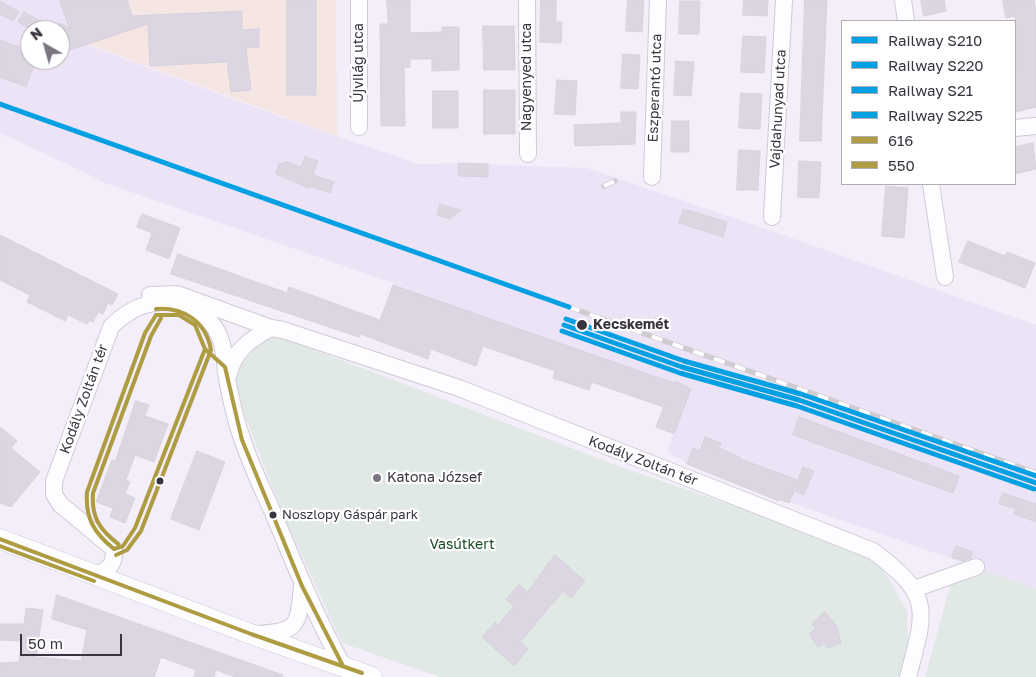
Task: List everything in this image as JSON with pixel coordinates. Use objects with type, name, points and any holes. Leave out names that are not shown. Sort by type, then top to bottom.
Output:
[{"type":"street","name":"Újvilág utca","points":[[359,0],[359,127]]},
{"type":"street","name":"Nagyenyed utca","points":[[527,0],[528,154]]},
{"type":"street","name":"Eszperantó utca","points":[[652,177],[658,0]]},
{"type":"street","name":"Vajdahunyad utca","points":[[772,217],[784,0]]},
{"type":"street","points":[[903,0],[906,20]]},
{"type":"street","points":[[1016,128],[1036,126]]},
{"type":"street","points":[[932,185],[945,277]]},
{"type":"street","name":"Kodály Zoltán tér","points":[[68,412],[98,333],[106,321],[126,304],[150,295],[177,294],[271,328],[459,388],[873,551],[906,577],[914,589],[922,613],[923,623],[908,677]]},
{"type":"street","name":"Kodály Zoltán tér","points":[[150,295],[167,297],[192,308],[217,332],[222,343],[227,374]]},
{"type":"street","name":"Kodály Zoltán tér","points":[[96,575],[108,570],[115,560],[114,549],[60,504],[54,494],[54,481],[106,336],[119,318],[135,308],[155,302],[221,311]]},
{"type":"street","points":[[271,328],[251,340],[238,351],[227,374],[241,438],[302,586],[343,672]]},
{"type":"street","points":[[0,539],[251,634],[343,672],[372,677]]},
{"type":"street","points":[[914,589],[976,567]]},
{"type":"street","points":[[251,634],[282,632],[292,627],[298,618],[302,586]]},
{"type":"shaded area","points":[[0,0],[68,0],[82,43],[284,118],[419,164],[456,163],[587,168],[772,231],[1036,325],[1036,588],[780,499],[779,501],[687,464],[682,459],[674,457],[667,449],[674,434],[656,427],[666,400],[653,395],[651,403],[555,371],[486,338],[476,366],[460,360],[476,316],[393,285],[393,283],[99,181],[0,133]]},
{"type":"shaded area","points":[[68,0],[336,0],[337,131],[339,137],[82,42]]},
{"type":"green space","name":"Vasútkert","points":[[278,336],[621,467],[749,511],[862,555],[883,569],[907,611],[908,648],[899,677],[440,677],[342,643],[283,514],[234,388],[234,370],[259,341]]},
{"type":"green space","points":[[957,561],[1036,588],[1036,677],[925,677]]},
{"type":"building","points":[[60,0],[127,0],[132,16],[242,11],[242,30],[259,29],[259,47],[246,48],[251,90],[231,92],[227,62],[150,66],[148,24],[70,50],[70,20],[66,20]]},
{"type":"building","points":[[287,0],[316,0],[316,95],[287,95]]},
{"type":"building","points":[[387,0],[410,0],[410,33],[442,32],[442,27],[459,27],[459,70],[432,71],[432,59],[410,59],[410,67],[404,67],[405,126],[381,126],[380,24],[388,24]]},
{"type":"building","points":[[541,0],[556,0],[556,22],[562,22],[561,43],[540,42]]},
{"type":"building","points":[[628,0],[644,0],[642,32],[626,31]]},
{"type":"building","points":[[744,0],[768,0],[767,16],[743,15]]},
{"type":"building","points":[[805,0],[827,0],[821,141],[800,141]]},
{"type":"building","points":[[921,0],[944,0],[946,11],[924,16]]},
{"type":"building","points":[[1003,0],[1034,0],[1036,12],[1036,107],[1016,112],[1016,20],[1015,16],[1006,18]]},
{"type":"building","points":[[0,1],[19,12],[13,21],[0,14]]},
{"type":"building","points":[[680,1],[700,1],[699,34],[679,34]]},
{"type":"building","points":[[24,12],[39,20],[20,20],[20,23],[18,22]]},
{"type":"building","points":[[483,26],[514,26],[515,70],[484,70]]},
{"type":"building","points":[[743,36],[766,37],[764,73],[741,72]]},
{"type":"building","points":[[0,40],[20,47],[20,70],[32,70],[26,87],[0,77]]},
{"type":"building","points":[[623,54],[640,55],[638,89],[621,88]]},
{"type":"building","points":[[676,61],[694,62],[691,96],[674,95]]},
{"type":"building","points":[[557,80],[577,81],[575,115],[555,114]]},
{"type":"building","points":[[484,90],[515,90],[515,134],[484,134]]},
{"type":"building","points":[[433,91],[458,91],[458,128],[433,128]]},
{"type":"building","points":[[741,93],[762,94],[760,129],[739,128]]},
{"type":"building","points":[[621,112],[636,112],[635,144],[575,146],[574,125],[621,123]]},
{"type":"building","points":[[672,121],[689,121],[689,152],[671,152]]},
{"type":"building","points":[[1033,143],[1036,169],[1016,174],[1016,147]]},
{"type":"building","points":[[739,150],[760,151],[758,190],[737,190]]},
{"type":"building","points":[[305,157],[318,161],[313,175],[334,182],[330,193],[309,186],[308,188],[276,174],[279,163],[283,164],[285,161],[301,167]]},
{"type":"building","points":[[799,161],[821,162],[819,198],[798,197]]},
{"type":"building","points":[[459,163],[488,164],[488,177],[459,176]]},
{"type":"building","points":[[886,186],[908,188],[904,238],[882,236]]},
{"type":"building","points":[[440,204],[461,210],[450,219],[437,215]]},
{"type":"building","points":[[684,209],[727,222],[723,237],[679,223]]},
{"type":"building","points":[[142,214],[180,228],[169,259],[146,250],[152,233],[137,227]]},
{"type":"building","points":[[0,235],[118,294],[112,305],[108,303],[103,314],[98,312],[93,322],[89,320],[87,324],[68,315],[65,321],[27,302],[30,295],[0,280]]},
{"type":"building","points":[[968,241],[1005,256],[1007,252],[1035,263],[1025,288],[959,262]]},
{"type":"building","points":[[178,254],[287,293],[289,287],[380,320],[393,285],[674,383],[676,381],[691,389],[674,434],[656,427],[664,407],[592,382],[589,390],[553,378],[555,371],[483,346],[476,366],[431,349],[428,359],[360,334],[359,337],[171,274]]},
{"type":"building","points":[[136,401],[149,405],[145,416],[168,424],[154,462],[135,455],[126,480],[130,482],[125,494],[135,498],[125,523],[110,517],[113,508],[96,502],[112,460],[115,461]]},
{"type":"building","points":[[799,417],[959,476],[953,493],[793,435]]},
{"type":"building","points":[[0,427],[17,441],[11,448],[40,472],[11,507],[0,503]]},
{"type":"building","points":[[705,437],[721,443],[719,448],[740,459],[798,480],[803,467],[814,471],[804,495],[794,491],[789,503],[779,499],[779,501],[687,464],[693,448],[700,451]]},
{"type":"building","points":[[197,451],[225,462],[199,530],[171,519]]},
{"type":"building","points":[[1003,493],[1036,504],[1036,522],[1014,514],[1016,509],[999,504]]},
{"type":"building","points":[[956,546],[973,552],[971,558],[963,561],[952,557]]},
{"type":"building","points":[[555,555],[585,581],[571,598],[563,591],[520,642],[528,649],[514,666],[482,637],[495,622],[498,625],[514,606],[506,599],[519,584],[527,592]]},
{"type":"building","points":[[57,595],[283,675],[282,677],[235,677],[216,670],[214,677],[194,677],[196,670],[161,657],[154,677],[0,677],[0,663],[19,662],[22,641],[0,640],[0,624],[24,624],[26,608],[43,610],[36,657],[81,661],[87,630],[52,619]]},
{"type":"building","points":[[825,612],[836,625],[841,643],[828,648],[825,643],[818,647],[809,634],[816,628],[812,624]]},
{"type":"railway","points":[[604,186],[615,181]]},
{"type":"railway","points":[[569,307],[1036,473]]},
{"type":"rail line","name":"S225","points":[[0,104],[569,307]]},
{"type":"rail line","name":"S21","points":[[566,319],[684,361],[801,394],[1036,476]]},
{"type":"rail line","name":"S210","points":[[564,325],[682,367],[799,400],[1036,483]]},
{"type":"rail line","name":"S220","points":[[562,331],[680,373],[797,406],[1034,489]]},
{"type":"transit line","name":"550","points":[[116,555],[127,550],[141,531],[211,350],[204,331],[192,318],[175,310],[156,309]]},
{"type":"transit line","name":"616","points":[[156,315],[179,315],[195,325],[205,349],[225,367],[242,440],[302,586],[343,666]]},
{"type":"transit line","name":"616","points":[[114,549],[101,537],[92,524],[89,517],[87,492],[145,333],[156,315]]},
{"type":"transit line","name":"550","points":[[118,544],[106,534],[95,516],[93,493],[151,336],[161,318]]},
{"type":"transit line","name":"616","points":[[114,549],[123,546],[135,528],[205,349],[195,325],[187,320]]},
{"type":"transit line","name":"616","points":[[0,539],[251,634],[362,673]]},
{"type":"transit line","name":"550","points":[[0,546],[94,581]]},
{"type":"place","name":"Kecskemét","points":[[582,325]]},
{"type":"place","name":"Katona József","points":[[377,478]]},
{"type":"place","name":"Noszlopy Gáspár park","points":[[273,515]]}]
